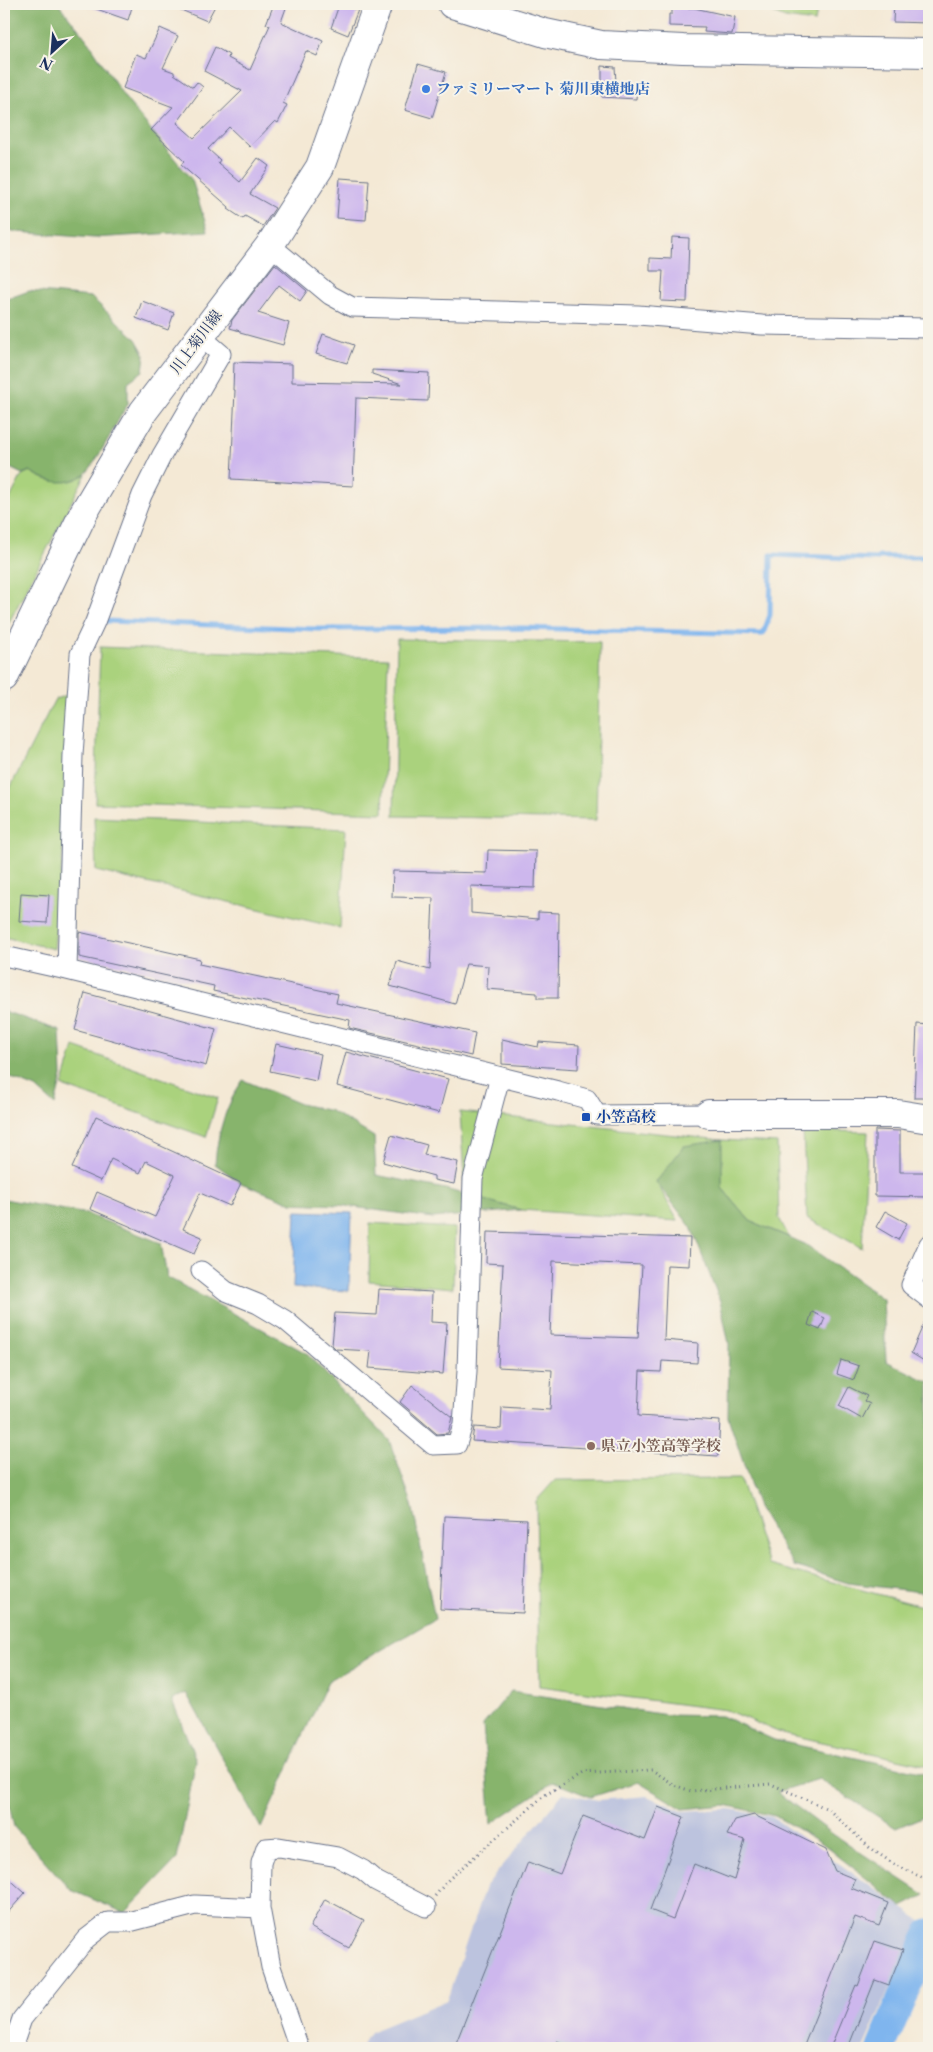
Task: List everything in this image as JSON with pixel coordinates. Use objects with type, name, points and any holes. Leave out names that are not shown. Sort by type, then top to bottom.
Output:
[{"type":"main road","name":"川上菊川線","points":[[4,678],[84,512],[143,412],[270,245],[320,167],[378,4]]},
{"type":"main road","points":[[452,4],[545,33],[601,45],[683,49],[929,53]]},
{"type":"main road","points":[[709,1114],[898,1114],[929,1119]]},
{"type":"street","points":[[270,245],[330,295],[352,307],[638,315],[762,325],[929,328]]},
{"type":"street","points":[[67,970],[73,755],[80,654],[95,622],[142,495],[162,455],[221,354],[200,336]]},
{"type":"street","points":[[4,956],[500,1076],[586,1099],[597,1115],[709,1114]]},
{"type":"street","points":[[201,1271],[226,1291],[258,1304],[285,1320],[433,1445],[457,1444],[463,1424],[468,1371],[473,1179],[500,1076]]},
{"type":"street","points":[[929,1244],[911,1285],[929,1298]]},
{"type":"street","points":[[299,2048],[271,1967],[260,1908],[261,1863],[266,1848],[279,1847],[338,1857],[363,1870],[376,1881],[426,1907]]},
{"type":"street","points":[[12,2048],[22,2020],[86,1939],[108,1922],[129,1922],[195,1905],[260,1908]]},
{"type":"path","points":[[426,1907],[449,1879],[544,1795],[582,1774],[651,1770],[674,1785],[691,1791],[772,1784],[828,1809],[869,1847],[892,1863],[929,1881]]},
{"type":"shaded area","points":[[563,1793],[598,1800],[648,1796],[682,1811],[730,1809],[772,1817],[920,1920],[863,2048],[361,2048],[370,2032],[447,2000],[485,1887]]},
{"type":"green space","points":[[4,4],[57,4],[61,7],[88,41],[125,98],[192,180],[208,231],[94,238],[4,231]]},
{"type":"green space","points":[[752,4],[818,4],[815,22],[785,18]]},
{"type":"green space","points":[[29,291],[91,297],[136,339],[145,355],[143,371],[128,382],[128,404],[98,456],[84,475],[70,481],[57,482],[43,478],[30,471],[22,474],[4,465],[6,428],[4,427],[4,300]]},
{"type":"green space","points":[[30,471],[44,479],[57,481],[86,474],[4,632],[4,510],[22,475]]},
{"type":"green space","points":[[397,639],[600,642],[596,820],[394,816]]},
{"type":"green space","points":[[100,647],[388,658],[383,813],[95,803]]},
{"type":"green space","points":[[78,692],[54,949],[4,937],[4,800],[55,699]]},
{"type":"green space","points":[[94,817],[346,829],[340,928],[96,871]]},
{"type":"green space","points":[[4,1011],[60,1031],[62,1076],[55,1105],[36,1088],[4,1075]]},
{"type":"green space","points":[[74,1047],[218,1098],[206,1137],[62,1086]]},
{"type":"green space","points":[[243,1080],[300,1104],[331,1111],[374,1137],[376,1175],[445,1189],[521,1210],[433,1218],[339,1205],[292,1203],[241,1183],[215,1164],[223,1120]]},
{"type":"green space","points":[[460,1112],[722,1140],[777,1143],[779,1218],[789,1237],[750,1221],[722,1188],[721,1140],[656,1181],[678,1221],[521,1210],[465,1195]]},
{"type":"green space","points":[[803,1130],[868,1132],[862,1248],[807,1218]]},
{"type":"green space","points":[[722,1140],[722,1188],[750,1221],[805,1244],[883,1299],[886,1361],[929,1382],[929,1593],[848,1583],[794,1566],[758,1507],[728,1417],[729,1344],[720,1301],[691,1227],[656,1182],[684,1146]]},
{"type":"green space","points":[[4,1199],[87,1214],[161,1243],[167,1277],[306,1353],[389,1440],[412,1504],[435,1619],[328,1681],[261,1828],[186,1693],[172,1700],[196,1760],[177,1859],[125,1913],[71,1890],[14,1827],[4,1782]]},
{"type":"green space","points":[[370,1223],[455,1228],[453,1288],[369,1281]]},
{"type":"green space","points":[[740,1479],[769,1565],[929,1608],[929,1766],[778,1732],[726,1710],[539,1686],[536,1501],[555,1480]]},
{"type":"green space","points":[[511,1691],[667,1715],[722,1716],[774,1740],[929,1774],[929,1814],[896,1828],[819,1779],[777,1792],[834,1835],[925,1895],[902,1907],[822,1843],[775,1816],[725,1805],[683,1809],[638,1782],[591,1797],[553,1782],[491,1824],[483,1725]]},
{"type":"water","points":[[296,1211],[352,1213],[349,1291],[293,1288]]},
{"type":"building","points":[[88,4],[133,4],[128,20],[88,6]]},
{"type":"building","points":[[167,4],[216,4],[207,21]]},
{"type":"building","points":[[274,4],[286,8],[281,22],[323,41],[317,56],[306,51],[283,103],[287,105],[278,123],[275,121],[250,147],[229,127],[208,149],[220,160],[218,163],[240,182],[258,158],[269,166],[250,194],[275,208],[263,226],[245,216],[243,219],[228,209],[229,207],[181,165],[184,161],[151,130],[173,107],[123,88],[136,54],[146,58],[160,28],[178,36],[163,68],[174,72],[174,74],[193,87],[197,82],[203,87],[177,123],[194,138],[242,91],[204,71],[215,47],[229,55],[228,58],[250,70],[270,25],[266,24]]},
{"type":"building","points":[[894,4],[929,4],[929,23],[893,22]]},
{"type":"building","points":[[339,5],[358,10],[348,35],[331,28]]},
{"type":"building","points":[[672,8],[694,8],[735,17],[732,34],[704,32],[705,27],[669,26],[669,14],[672,14]]},
{"type":"building","points":[[418,64],[446,72],[432,118],[405,110]]},
{"type":"building","points":[[602,66],[615,67],[616,82],[637,84],[636,99],[602,97]]},
{"type":"building","points":[[340,178],[369,180],[366,220],[337,218]]},
{"type":"building","points":[[672,237],[689,238],[687,302],[661,301],[663,271],[650,271],[650,258],[671,259]]},
{"type":"building","points":[[275,264],[307,291],[300,301],[279,285],[258,313],[289,323],[283,345],[240,333],[240,331],[230,328],[232,320]]},
{"type":"building","points":[[142,301],[174,313],[168,330],[136,318]]},
{"type":"building","points":[[323,334],[354,345],[347,363],[316,354]]},
{"type":"building","points":[[234,362],[292,364],[292,382],[402,384],[372,374],[372,370],[429,373],[428,401],[356,398],[353,486],[231,479],[235,390],[233,390]]},
{"type":"building","points":[[488,850],[536,851],[535,888],[471,886],[471,913],[538,919],[538,912],[559,913],[558,998],[537,998],[537,993],[487,989],[488,966],[466,964],[455,1004],[390,986],[397,961],[430,970],[433,898],[392,897],[393,871],[487,873]]},
{"type":"building","points":[[21,893],[49,895],[47,923],[19,921]]},
{"type":"building","points":[[79,932],[200,959],[199,964],[338,994],[336,1003],[475,1033],[471,1056],[349,1028],[350,1020],[213,991],[214,986],[79,957]]},
{"type":"building","points":[[85,993],[216,1029],[206,1066],[75,1030]]},
{"type":"building","points":[[917,1024],[929,1025],[929,1098],[914,1098]]},
{"type":"building","points":[[502,1039],[538,1047],[539,1042],[579,1045],[578,1069],[502,1064]]},
{"type":"building","points":[[276,1044],[321,1054],[316,1081],[270,1071]]},
{"type":"building","points":[[346,1052],[448,1079],[439,1113],[337,1086]]},
{"type":"building","points":[[96,1116],[241,1183],[230,1206],[200,1193],[183,1229],[202,1237],[194,1254],[90,1209],[97,1192],[155,1217],[175,1175],[146,1161],[140,1173],[111,1159],[101,1181],[72,1168]]},
{"type":"building","points":[[875,1130],[900,1131],[900,1172],[929,1172],[929,1197],[875,1196]]},
{"type":"building","points":[[391,1135],[427,1145],[424,1155],[458,1162],[454,1184],[434,1180],[434,1176],[383,1162]]},
{"type":"building","points":[[885,1211],[907,1223],[898,1240],[876,1227]]},
{"type":"building","points":[[487,1232],[690,1238],[689,1266],[667,1265],[664,1340],[698,1343],[697,1363],[662,1361],[661,1372],[640,1371],[638,1416],[720,1421],[718,1456],[472,1441],[474,1427],[501,1429],[502,1407],[550,1410],[552,1370],[498,1367],[503,1264],[486,1263]],"holes":[[[553,1261],[642,1265],[638,1338],[550,1335]]]},
{"type":"building","points":[[379,1289],[432,1292],[431,1322],[447,1323],[443,1374],[369,1368],[371,1351],[336,1349],[332,1345],[335,1313],[377,1315]]},
{"type":"building","points":[[812,1312],[825,1318],[820,1330],[808,1325]]},
{"type":"building","points":[[929,1312],[929,1364],[911,1353]]},
{"type":"building","points":[[841,1360],[859,1366],[854,1380],[837,1374]]},
{"type":"building","points":[[412,1385],[452,1417],[448,1433],[437,1434],[400,1402]]},
{"type":"building","points":[[849,1387],[867,1396],[864,1401],[870,1404],[862,1419],[839,1406]]},
{"type":"building","points":[[444,1516],[527,1520],[523,1613],[440,1609]]},
{"type":"building","points":[[658,1807],[684,1817],[650,1910],[673,1919],[694,1864],[734,1880],[745,1840],[727,1835],[735,1820],[754,1815],[826,1850],[835,1871],[855,1879],[851,1888],[888,1903],[879,1926],[855,1917],[803,2048],[575,2048],[557,2041],[554,2048],[454,2048],[528,1862],[560,1874],[583,1816],[645,1840]]},
{"type":"building","points":[[4,1874],[25,1893],[4,1917]]},
{"type":"building","points":[[325,1899],[364,1920],[349,1948],[310,1927]]},
{"type":"building","points":[[875,1941],[903,1950],[889,1985],[875,1980],[848,2048],[830,2048],[856,1985],[858,1986]]},
{"type":"waterway","points":[[106,621],[318,629],[522,628],[763,634],[770,615],[771,555],[876,559],[879,557],[929,557]]},
{"type":"waterway","points":[[881,2048],[929,1933]]},
{"type":"place","name":"ファミリーマート 菊川東横地店","points":[[426,89]]},
{"type":"place","name":"小笠高校","points":[[586,1117]]},
{"type":"place","name":"県立小笠高等学校","points":[[591,1446]]}]
